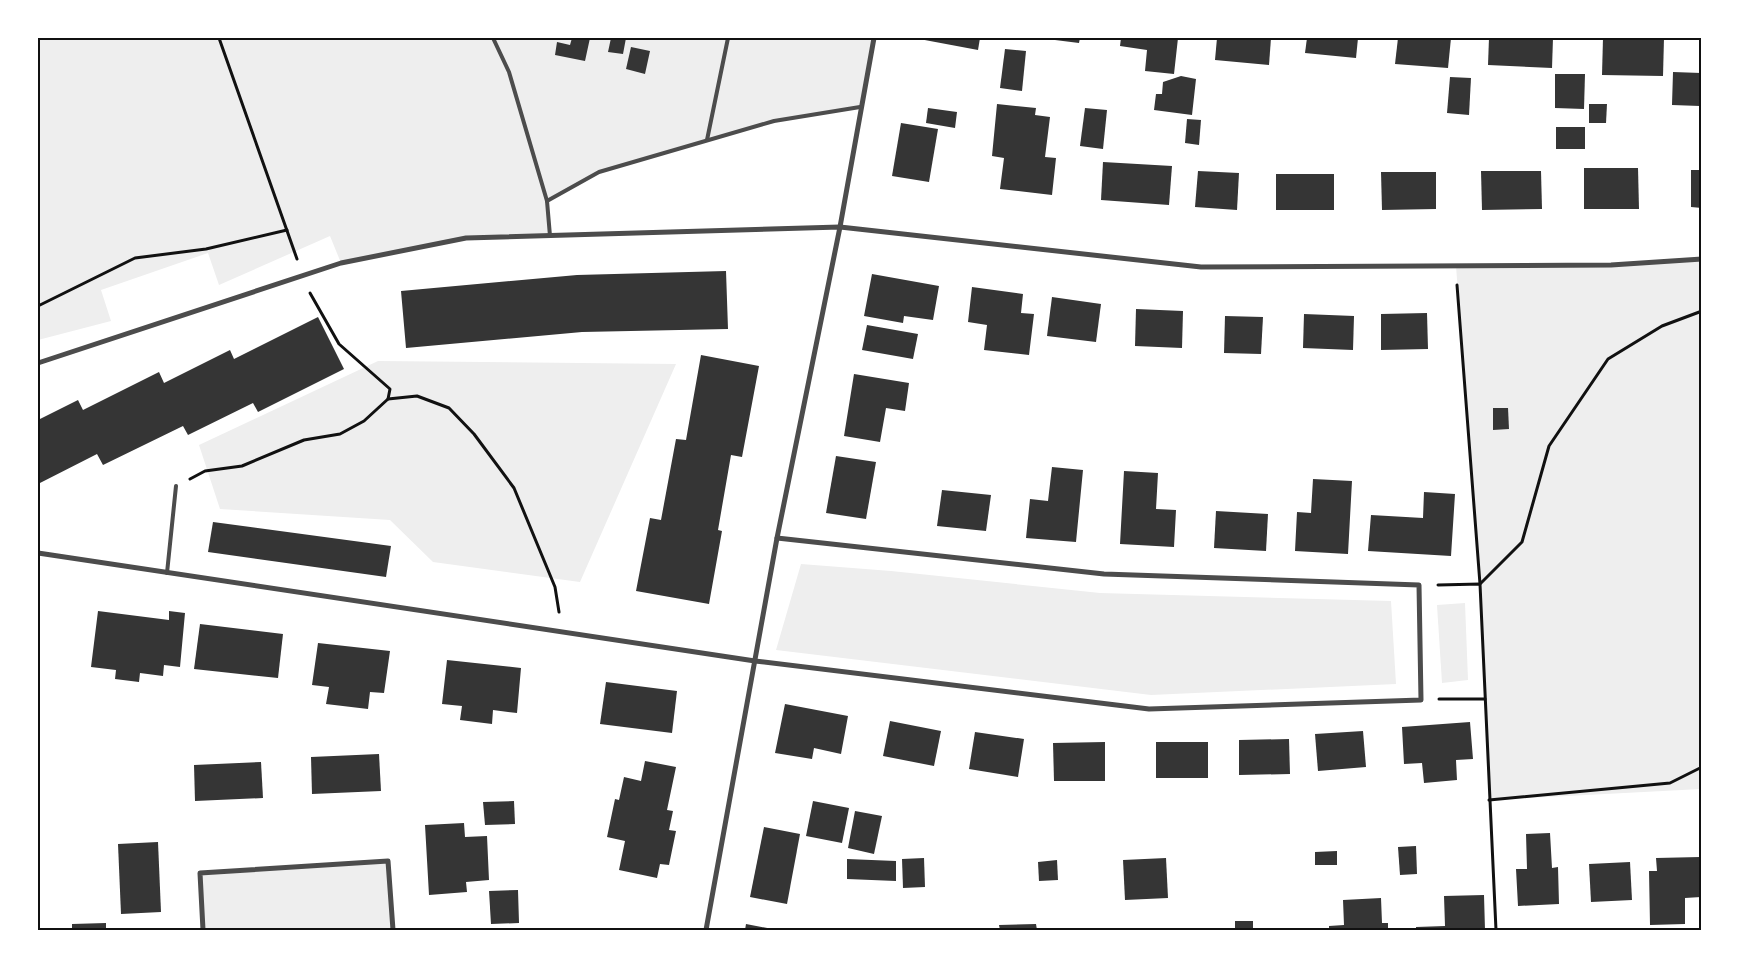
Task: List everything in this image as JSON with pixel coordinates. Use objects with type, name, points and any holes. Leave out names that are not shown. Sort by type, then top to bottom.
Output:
[{"type":"street","points":[[706,930],[778,538],[840,227],[860,107],[874,38]]},
{"type":"street","points":[[38,363],[341,263],[466,238],[840,227],[1201,268],[1611,265],[1702,258]]},
{"type":"street","points":[[38,553],[755,661],[1150,709],[1421,700],[1419,585],[1104,574],[778,538]]},
{"type":"street","points":[[203,930],[200,873],[388,861],[393,930]]},
{"type":"lane","points":[[493,38],[509,72],[547,201],[550,236]]},
{"type":"lane","points":[[707,140],[728,38]]},
{"type":"lane","points":[[547,201],[599,172],[774,121],[860,107]]},
{"type":"lane","points":[[167,573],[176,486]]},
{"type":"path","points":[[220,38],[310,293],[339,344],[390,389],[388,400]]},
{"type":"path","points":[[38,306],[135,258],[206,249],[287,230]]},
{"type":"path","points":[[1456,266],[1480,584],[1496,930]]},
{"type":"path","points":[[1419,585],[1480,584],[1522,542],[1549,446],[1608,359],[1662,326],[1702,311]]},
{"type":"path","points":[[176,486],[206,471],[242,466],[304,440],[340,434],[364,421],[388,400],[416,396],[449,408],[480,442],[514,488],[555,586],[563,633]]},
{"type":"path","points":[[1421,700],[1485,699]]},
{"type":"path","points":[[1489,800],[1670,783],[1702,767]]},
{"type":"shaded area","points":[[38,38],[874,38],[860,107],[774,121],[599,172],[547,201],[550,236],[466,238],[341,263],[330,236],[219,285],[208,253],[101,290],[111,321],[38,340]]},
{"type":"shaded area","points":[[1701,259],[1701,789],[1489,800],[1480,584],[1456,266],[1611,265]]},
{"type":"shaded area","points":[[378,361],[676,364],[580,582],[433,562],[390,520],[220,509],[199,445]]},
{"type":"shaded area","points":[[801,564],[891,571],[1100,593],[1391,601],[1396,684],[1151,695],[776,650]]},
{"type":"shaded area","points":[[1465,603],[1468,680],[1442,683],[1437,605]]},
{"type":"shaded area","points":[[388,861],[393,930],[203,930],[200,873]]},
{"type":"building","points":[[572,38],[590,38],[585,61],[555,55],[557,42],[570,45]]},
{"type":"building","points":[[611,38],[626,38],[623,54],[608,52]]},
{"type":"building","points":[[914,38],[980,38],[978,50]]},
{"type":"building","points":[[1039,38],[1080,38],[1079,43]]},
{"type":"building","points":[[1121,38],[1178,38],[1174,74],[1145,71],[1147,50],[1120,46]]},
{"type":"building","points":[[1217,38],[1271,38],[1269,65],[1215,60]]},
{"type":"building","points":[[1307,38],[1358,38],[1356,58],[1305,53]]},
{"type":"building","points":[[1398,38],[1451,38],[1448,68],[1395,64]]},
{"type":"building","points":[[1489,38],[1553,38],[1552,68],[1488,65]]},
{"type":"building","points":[[1603,38],[1664,38],[1663,76],[1602,75]]},
{"type":"building","points":[[631,47],[650,51],[645,74],[626,69]]},
{"type":"building","points":[[1005,49],[1026,51],[1022,91],[1000,88]]},
{"type":"building","points":[[1673,72],[1701,73],[1700,106],[1672,105]]},
{"type":"building","points":[[1555,74],[1585,74],[1584,109],[1555,108]]},
{"type":"building","points":[[1181,76],[1196,79],[1192,115],[1154,110],[1156,94],[1162,94],[1163,82]]},
{"type":"building","points":[[1450,77],[1471,78],[1469,115],[1447,113]]},
{"type":"building","points":[[997,104],[1036,108],[1035,115],[1050,117],[1045,157],[1056,158],[1052,195],[1000,189],[1004,158],[992,156]]},
{"type":"building","points":[[1589,104],[1607,104],[1606,123],[1589,123]]},
{"type":"building","points":[[928,108],[957,112],[955,128],[926,123]]},
{"type":"building","points":[[1085,108],[1107,110],[1103,149],[1080,146]]},
{"type":"building","points":[[1187,119],[1201,120],[1199,145],[1185,143]]},
{"type":"building","points":[[901,123],[938,129],[929,182],[892,176]]},
{"type":"building","points":[[1556,127],[1585,127],[1585,149],[1556,149]]},
{"type":"building","points":[[1103,162],[1172,166],[1169,205],[1101,200]]},
{"type":"building","points":[[1584,168],[1638,168],[1639,209],[1584,209]]},
{"type":"building","points":[[1691,170],[1702,170],[1702,208],[1691,207]]},
{"type":"building","points":[[1198,171],[1239,173],[1237,210],[1195,207]]},
{"type":"building","points":[[1481,171],[1541,171],[1542,209],[1482,210]]},
{"type":"building","points":[[1381,172],[1436,172],[1436,209],[1382,210]]},
{"type":"building","points":[[1276,174],[1334,174],[1334,210],[1276,210]]},
{"type":"building","points":[[726,271],[728,329],[582,332],[406,348],[401,291],[577,275]]},
{"type":"building","points":[[872,274],[939,286],[933,320],[904,316],[903,323],[864,316]]},
{"type":"building","points":[[972,287],[1023,294],[1021,313],[1034,314],[1029,355],[984,350],[987,325],[968,322]]},
{"type":"building","points":[[1052,297],[1101,304],[1096,342],[1047,336]]},
{"type":"building","points":[[1136,309],[1183,311],[1182,348],[1135,346]]},
{"type":"building","points":[[1427,313],[1428,349],[1381,350],[1381,314]]},
{"type":"building","points":[[1304,314],[1354,316],[1353,350],[1303,348]]},
{"type":"building","points":[[1225,316],[1263,317],[1261,354],[1224,353]]},
{"type":"building","points":[[318,317],[344,369],[258,412],[253,403],[188,435],[183,426],[103,465],[97,454],[38,484],[38,420],[78,400],[83,410],[159,372],[164,383],[230,350],[234,359]]},
{"type":"building","points":[[867,325],[918,334],[913,359],[862,350]]},
{"type":"building","points":[[701,355],[759,366],[742,457],[731,455],[718,530],[722,531],[709,604],[636,591],[650,518],[661,520],[676,439],[686,440]]},
{"type":"building","points":[[854,374],[909,383],[905,411],[886,408],[880,442],[844,436]]},
{"type":"building","points":[[1493,408],[1508,408],[1509,429],[1493,430]]},
{"type":"building","points":[[836,456],[876,462],[866,519],[826,513]]},
{"type":"building","points":[[1052,467],[1083,470],[1076,542],[1026,538],[1030,499],[1048,501]]},
{"type":"building","points":[[1124,471],[1158,473],[1156,509],[1176,510],[1174,547],[1120,544]]},
{"type":"building","points":[[1313,479],[1352,481],[1348,554],[1295,551],[1297,512],[1311,513]]},
{"type":"building","points":[[942,490],[991,495],[986,531],[937,526]]},
{"type":"building","points":[[1424,492],[1455,494],[1451,556],[1368,551],[1371,515],[1423,518]]},
{"type":"building","points":[[1216,511],[1268,514],[1266,551],[1214,548]]},
{"type":"building","points":[[213,522],[391,546],[386,577],[208,552]]},
{"type":"building","points":[[98,611],[169,620],[169,611],[185,613],[180,667],[164,665],[163,676],[140,673],[139,682],[115,679],[116,670],[91,667]]},
{"type":"building","points":[[200,624],[283,634],[278,678],[194,669]]},
{"type":"building","points":[[318,643],[390,651],[384,693],[370,692],[368,709],[326,704],[329,687],[312,685]]},
{"type":"building","points":[[447,660],[521,668],[517,713],[493,710],[492,724],[460,720],[462,706],[442,704]]},
{"type":"building","points":[[606,682],[677,691],[672,733],[600,724]]},
{"type":"building","points":[[785,704],[848,716],[841,754],[814,748],[812,759],[775,753]]},
{"type":"building","points":[[890,721],[941,731],[934,766],[883,756]]},
{"type":"building","points":[[1470,722],[1473,759],[1456,760],[1457,780],[1424,783],[1422,763],[1404,764],[1402,727]]},
{"type":"building","points":[[1363,731],[1366,767],[1318,771],[1315,734]]},
{"type":"building","points":[[975,732],[1024,739],[1018,777],[969,769]]},
{"type":"building","points":[[1289,739],[1290,774],[1239,775],[1239,740]]},
{"type":"building","points":[[1105,742],[1105,781],[1054,781],[1053,743]]},
{"type":"building","points":[[1156,742],[1208,742],[1208,778],[1156,778]]},
{"type":"building","points":[[379,754],[381,791],[312,794],[311,757]]},
{"type":"building","points":[[645,761],[676,767],[667,810],[673,811],[669,830],[676,831],[669,865],[660,864],[657,878],[619,870],[625,841],[607,837],[615,799],[619,800],[624,777],[641,781]]},
{"type":"building","points":[[261,762],[263,798],[195,801],[194,765]]},
{"type":"building","points":[[514,801],[515,824],[485,825],[483,802]]},
{"type":"building","points":[[813,801],[849,808],[842,843],[806,836]]},
{"type":"building","points":[[855,811],[882,816],[874,854],[848,848]]},
{"type":"building","points":[[464,823],[465,837],[487,836],[489,880],[466,882],[467,892],[429,895],[425,825]]},
{"type":"building","points":[[764,827],[800,834],[787,904],[750,897]]},
{"type":"building","points":[[1550,833],[1552,868],[1558,867],[1559,904],[1518,906],[1516,869],[1527,869],[1526,834]]},
{"type":"building","points":[[158,842],[161,912],[121,914],[118,844]]},
{"type":"building","points":[[1416,846],[1417,874],[1400,875],[1398,847]]},
{"type":"building","points":[[1337,851],[1337,865],[1315,865],[1315,852]]},
{"type":"building","points":[[1700,857],[1701,897],[1685,898],[1685,924],[1650,925],[1649,871],[1657,871],[1656,858]]},
{"type":"building","points":[[924,858],[925,887],[903,888],[902,859]]},
{"type":"building","points":[[1166,858],[1168,898],[1125,900],[1123,860]]},
{"type":"building","points":[[847,859],[896,861],[896,881],[847,879]]},
{"type":"building","points":[[1057,860],[1058,880],[1039,881],[1038,862]]},
{"type":"building","points":[[1630,862],[1632,900],[1591,902],[1589,864]]},
{"type":"building","points":[[518,890],[519,923],[491,924],[489,891]]},
{"type":"building","points":[[1484,895],[1485,930],[1416,930],[1416,927],[1445,926],[1444,896]]},
{"type":"building","points":[[1381,898],[1382,923],[1388,923],[1388,930],[1329,930],[1329,926],[1344,925],[1343,900]]},
{"type":"building","points":[[1235,921],[1253,921],[1253,930],[1235,930]]},
{"type":"building","points":[[106,923],[106,930],[72,930],[72,924]]},
{"type":"building","points":[[746,924],[778,930],[745,930]]},
{"type":"building","points":[[1036,924],[1037,930],[1000,930],[999,925]]},
{"type":"building","points":[[1303,928],[1303,930],[1275,930],[1275,929]]}]
